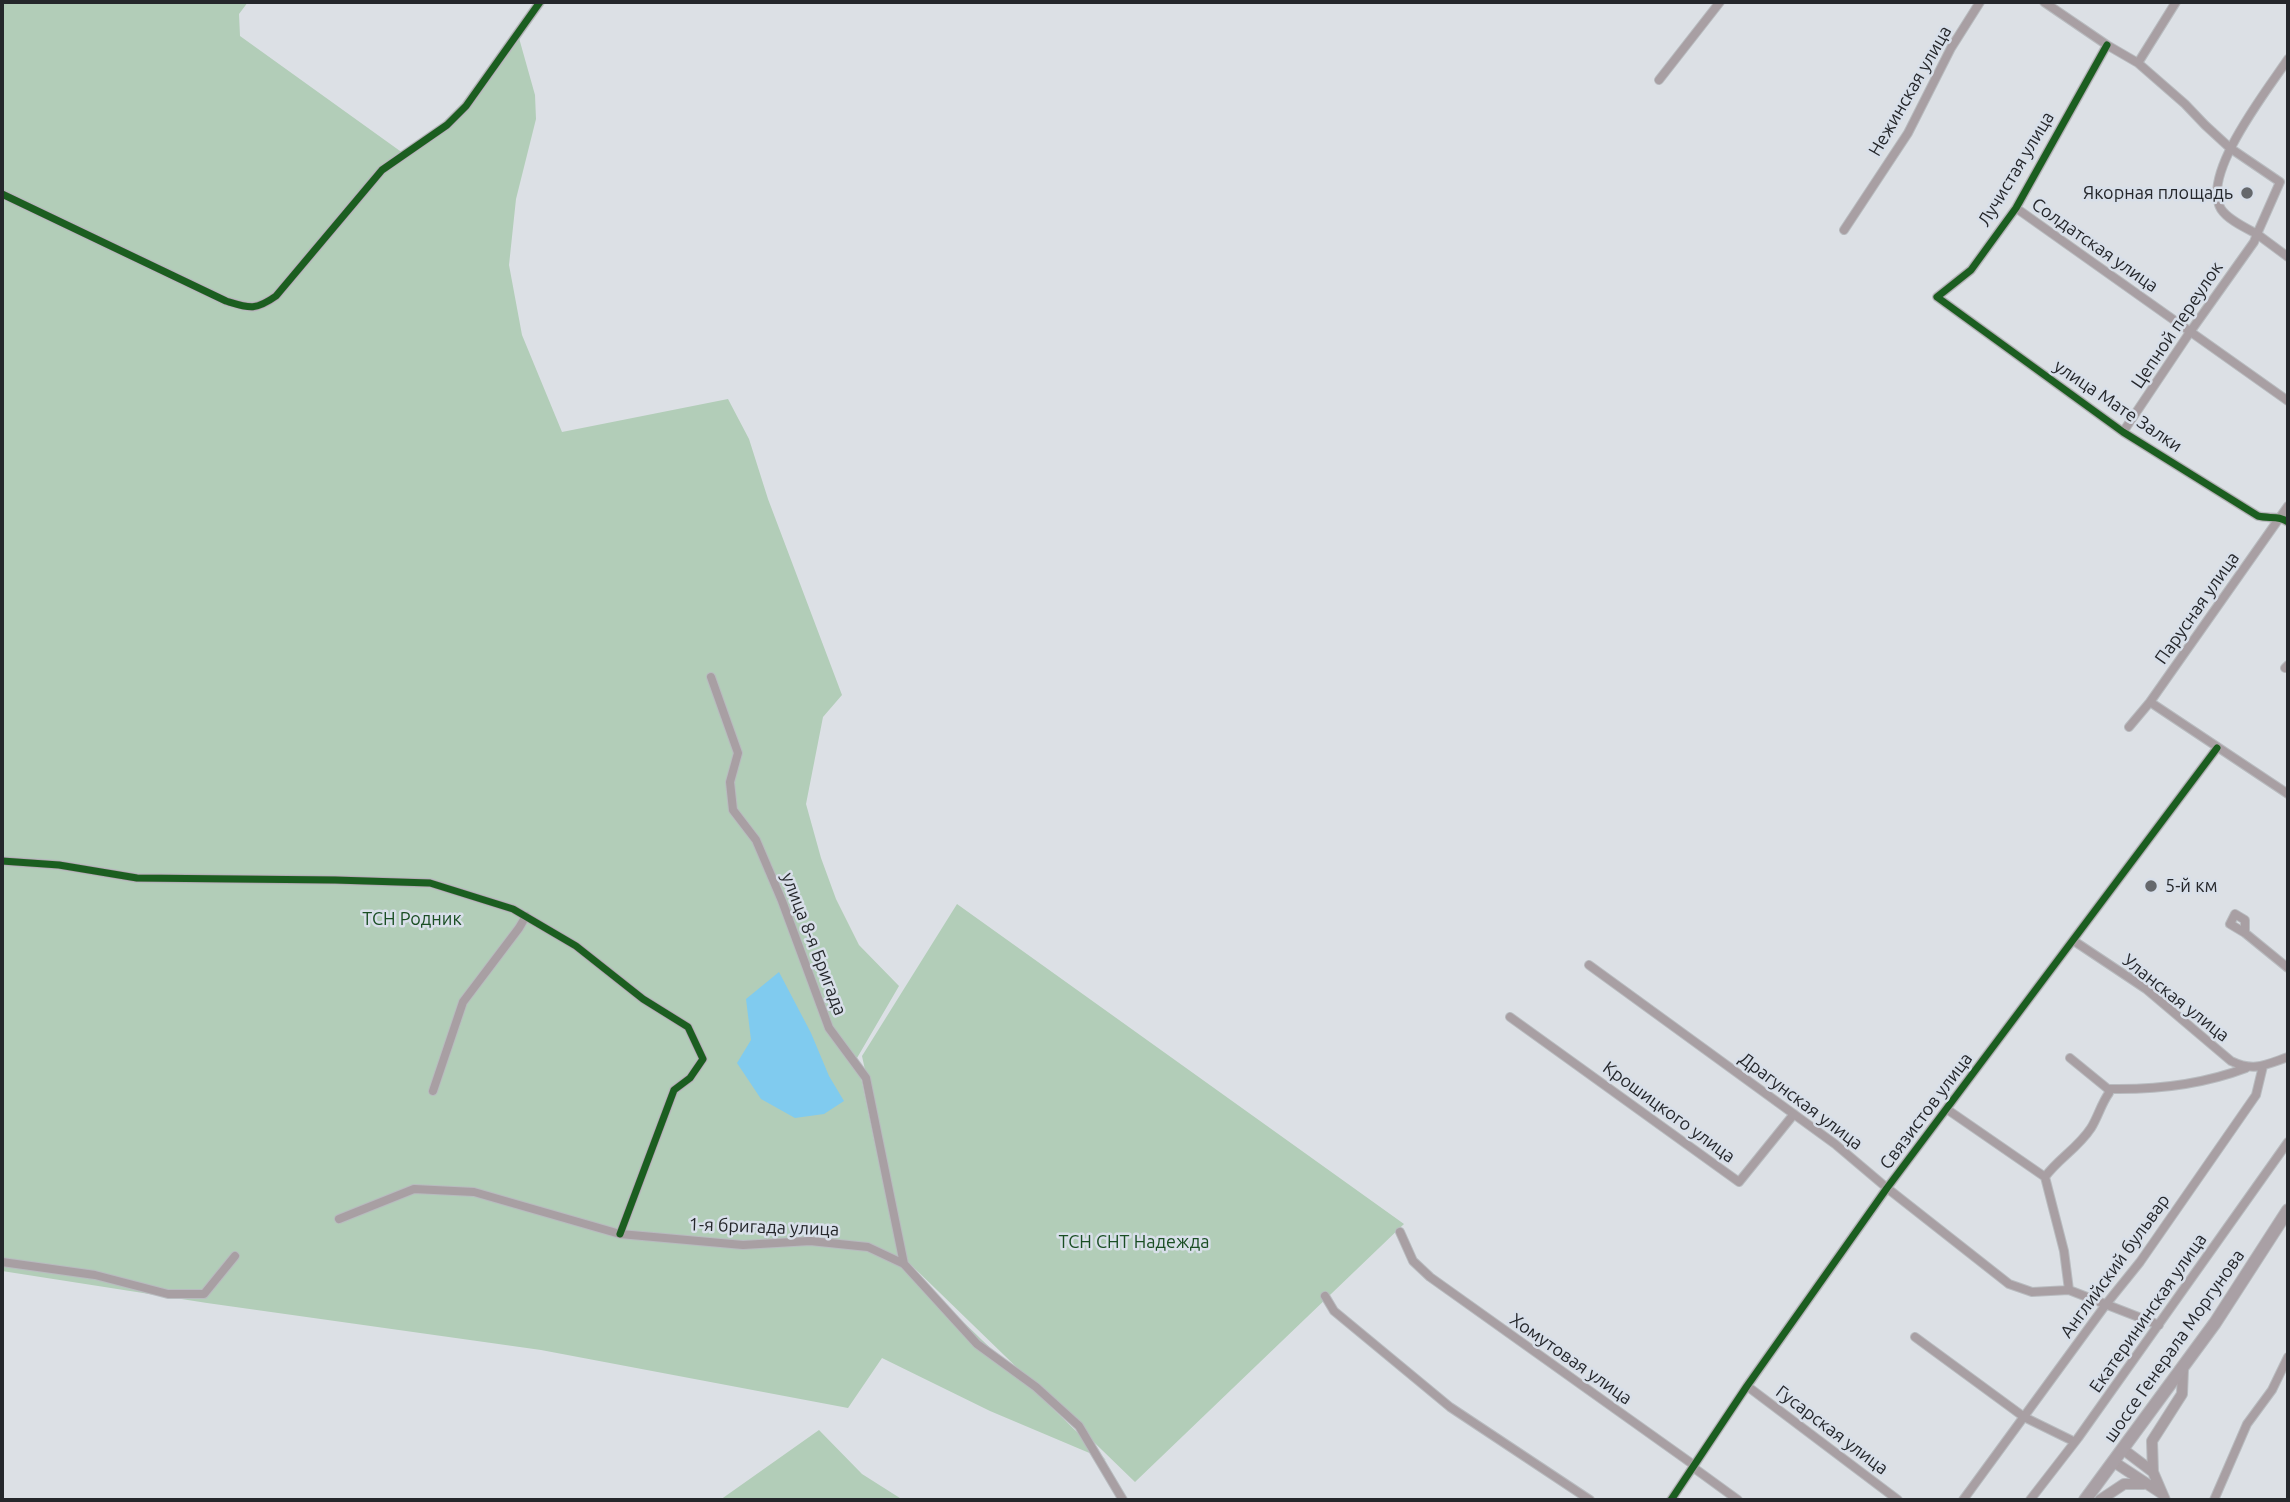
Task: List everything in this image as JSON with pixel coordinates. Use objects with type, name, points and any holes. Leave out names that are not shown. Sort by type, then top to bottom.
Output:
[{"type":"main road","name":"шоссе Генерала Моргунова","points":[[2085,1500],[2183,1369],[2288,1210]]},
{"type":"street","points":[[2,194],[226,301],[249,308],[262,306],[276,296],[383,170],[447,125],[466,106],[540,2]]},
{"type":"street","points":[[1659,79],[1720,2]]},
{"type":"street","name":"Нежинская улица","points":[[1843,230],[1908,133],[1951,48],[1980,2]]},
{"type":"street","points":[[2043,2],[2138,63],[2230,148],[2284,181],[2257,234]]},
{"type":"street","points":[[2138,63],[2176,2]]},
{"type":"street","name":"Лучистая улица","points":[[1937,297],[1971,270],[2016,208],[2107,45]]},
{"type":"street","points":[[2288,59],[2230,148],[2217,183],[2216,196],[2224,214],[2288,257]]},
{"type":"street","name":"Солдатская улица","points":[[2016,208],[2288,401]]},
{"type":"street","name":"Цепной переулок","points":[[2123,432],[2257,234]]},
{"type":"street","name":"улица Мате Залки","points":[[1937,297],[2123,432],[2258,516],[2285,520]]},
{"type":"street","name":"Парусная улица","points":[[2129,727],[2285,520],[2288,506]]},
{"type":"street","name":"улица 8-я Бригада","points":[[711,677],[738,753],[730,782],[733,810],[756,840],[782,901],[829,1028],[866,1078],[904,1264]]},
{"type":"street","points":[[2150,702],[2288,794]]},
{"type":"street","name":"Связистов улица","points":[[1671,1500],[1747,1386],[1887,1188],[2217,748]]},
{"type":"street","points":[[2,861],[59,864],[137,878],[430,883],[513,909],[576,946],[643,999],[688,1027],[703,1059],[690,1078],[674,1090],[620,1234]]},
{"type":"street","points":[[433,1091],[463,1002],[526,916]]},
{"type":"street","points":[[2245,933],[2288,968]]},
{"type":"street","name":"Уланская улица","points":[[2074,941],[2146,989],[2231,1061],[2246,1068]]},
{"type":"street","name":"Драгунская улица","points":[[1589,965],[1835,1144],[2009,1284],[2032,1292],[2070,1290],[2159,1325]]},
{"type":"street","name":"Крошицкого улица","points":[[1510,1017],[1739,1182],[1794,1114]]},
{"type":"street","points":[[2070,1058],[2108,1089],[2163,1088],[2228,1075],[2288,1058]]},
{"type":"street","name":"Английский бульвар","points":[[1963,1500],[2140,1262],[2256,1095],[2263,1066]]},
{"type":"street","points":[[2045,1177],[2056,1162],[2072,1151],[2091,1128],[2109,1093],[2108,1089]]},
{"type":"street","points":[[1948,1110],[2045,1177],[2064,1251],[2070,1290]]},
{"type":"street","name":"Екатерининская улица","points":[[2030,1500],[2075,1442],[2288,1142]]},
{"type":"street","name":"1-я бригада улица","points":[[338,1219],[414,1189],[474,1192],[620,1234],[743,1245],[810,1241],[868,1247],[904,1264]]},
{"type":"street","name":"Хомутовая улица","points":[[1400,1232],[1413,1261],[1430,1277],[1691,1462],[1694,1468],[1738,1500]]},
{"type":"street","points":[[2,1262],[95,1275],[168,1294],[204,1294],[234,1256]]},
{"type":"street","points":[[904,1264],[978,1344],[1036,1387],[1079,1426],[1123,1500]]},
{"type":"street","points":[[1325,1296],[1334,1311],[1450,1407],[1590,1500]]},
{"type":"street","points":[[1915,1337],[2024,1417],[2075,1442]]},
{"type":"street","points":[[2214,1500],[2247,1424],[2272,1390],[2288,1357]]},
{"type":"street","points":[[2163,1497],[2153,1472],[2152,1441],[2182,1394],[2183,1369]]},
{"type":"street","name":"Гусарская улица","points":[[1747,1386],[1898,1500]]},
{"type":"street","points":[[2124,1450],[2153,1472]]},
{"type":"street","points":[[2114,1462],[2163,1497]]},
{"type":"street","points":[[2100,1500],[2124,1484],[2144,1483]]},
{"type":"green space","name":"ТСН Родник","points":[[2,2],[248,2],[239,14],[240,36],[407,156],[463,114],[519,38],[535,95],[536,119],[516,199],[509,265],[522,335],[562,432],[728,399],[749,439],[768,499],[842,695],[823,717],[806,804],[836,899],[859,945],[899,986],[857,1058],[898,1255],[1106,1460],[990,1411],[882,1358],[848,1408],[541,1350],[2,1271]]},
{"type":"green space","name":"ТСН СНТ Надежда","points":[[957,904],[1404,1224],[1135,1482],[906,1260],[862,1056]]},
{"type":"green space","points":[[819,1430],[862,1474],[903,1500],[720,1500]]},
{"type":"water","points":[[779,972],[811,1033],[829,1076],[844,1101],[824,1114],[795,1118],[761,1099],[737,1063],[751,1040],[746,999]]},
{"type":"cycle path","points":[[2,194],[226,301],[246,306],[263,304],[276,296],[382,170],[447,125],[466,106],[540,2]]},
{"type":"cycle path","points":[[2107,45],[2016,208],[1971,270],[1937,297],[2123,432],[2258,516],[2288,522]]},
{"type":"cycle path","points":[[1671,1500],[1747,1386],[1887,1188],[2217,748]]},
{"type":"cycle path","points":[[2,861],[59,865],[137,878],[430,883],[513,909],[576,946],[643,999],[688,1027],[703,1059],[690,1078],[674,1090],[620,1234]]},
{"type":"place","name":"Якорная площадь","points":[[2247,193]]},
{"type":"place","name":"5-й км","points":[[2151,886]]}]
